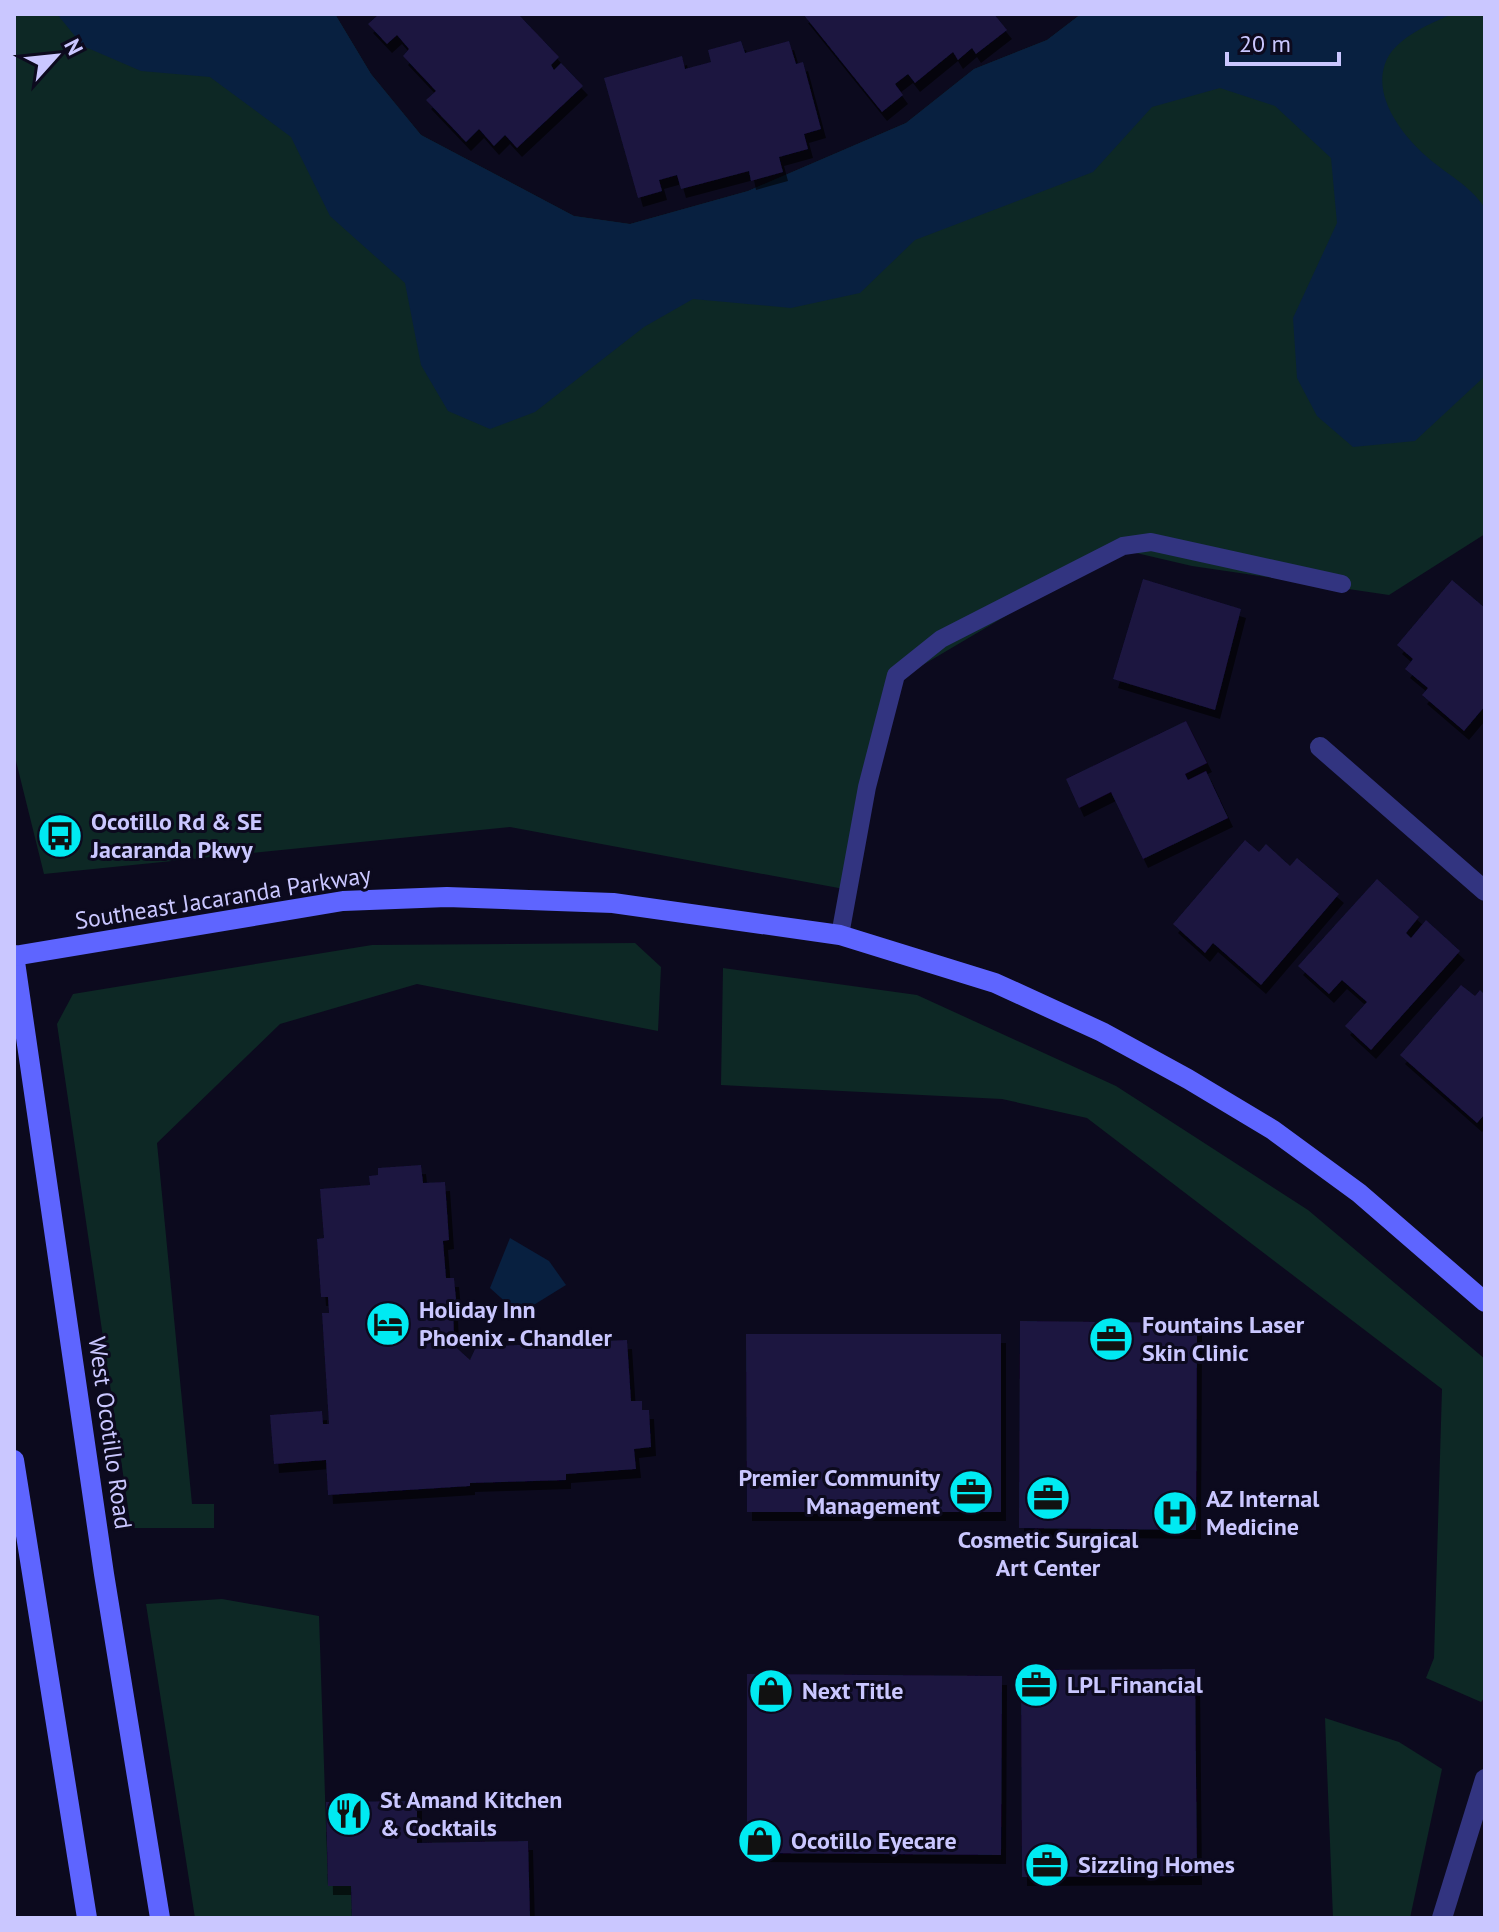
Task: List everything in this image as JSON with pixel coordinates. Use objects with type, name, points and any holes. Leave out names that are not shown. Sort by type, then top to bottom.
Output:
[{"type":"street","points":[[1320,747],[1485,891]]},
{"type":"street","name":"Southeast Jacaranda Parkway","points":[[14,956],[343,901],[447,897],[613,903],[840,935],[995,983],[1102,1032],[1188,1079],[1273,1130],[1359,1193],[1485,1302]]},
{"type":"street","name":"West Ocotillo Road","points":[[14,956],[104,1574],[160,1918]]},
{"type":"street","points":[[14,1460],[87,1918]]},
{"type":"street","points":[[1442,1918],[1485,1779]]},
{"type":"lane","points":[[840,935],[867,787],[896,675],[941,639],[1123,546],[1151,542],[1342,584]]},
{"type":"green space","points":[[14,14],[335,14],[371,74],[421,135],[574,216],[630,224],[748,191],[906,123],[974,69],[1047,40],[1081,14],[1485,14],[1485,534],[1389,595],[1192,566],[1119,549],[899,679],[844,889],[510,827],[44,874],[14,753]]},
{"type":"green space","points":[[635,943],[661,967],[658,1031],[417,984],[280,1024],[157,1143],[192,1504],[214,1504],[214,1528],[131,1528],[57,1024],[73,994],[372,945]]},
{"type":"green space","points":[[723,968],[917,995],[1116,1086],[1308,1210],[1485,1359],[1485,1697],[1481,1702],[1426,1678],[1434,1658],[1442,1389],[1087,1118],[1002,1099],[721,1085]]},
{"type":"green space","points":[[222,1599],[319,1616],[328,1885],[351,1886],[352,1918],[195,1918],[146,1604]]},
{"type":"green space","points":[[1325,1718],[1399,1742],[1442,1769],[1410,1918],[1333,1918]]},
{"type":"water","points":[[57,14],[335,14],[371,74],[421,135],[574,216],[630,224],[748,191],[906,123],[974,69],[1047,40],[1081,14],[1452,14],[1416,32],[1392,51],[1383,72],[1383,86],[1391,113],[1407,137],[1472,192],[1485,208],[1485,376],[1415,441],[1353,447],[1317,416],[1297,378],[1293,318],[1337,223],[1331,158],[1275,106],[1220,88],[1152,107],[1093,172],[915,240],[860,293],[791,308],[693,299],[644,327],[535,412],[490,429],[448,411],[421,365],[405,283],[330,216],[291,137],[210,77],[141,71],[83,46]]},
{"type":"water","points":[[510,1238],[549,1261],[566,1285],[519,1314],[490,1288]]},
{"type":"building","points":[[379,14],[518,14],[559,57],[551,65],[554,70],[561,63],[583,86],[517,148],[505,135],[494,146],[479,129],[466,142],[426,100],[436,91],[403,56],[409,49],[397,35],[387,44],[368,24]]},
{"type":"building","points":[[803,14],[994,14],[1007,30],[976,54],[972,48],[958,60],[953,52],[915,83],[908,74],[895,84],[903,95],[882,112]]},
{"type":"building","points":[[741,41],[745,53],[789,41],[796,64],[803,62],[821,129],[804,134],[808,149],[779,157],[783,172],[751,181],[749,171],[681,189],[677,175],[659,180],[662,191],[638,198],[604,78],[682,56],[685,69],[711,62],[708,50]]},
{"type":"building","points":[[1143,579],[1241,609],[1215,710],[1113,679]]},
{"type":"building","points":[[1452,580],[1485,608],[1485,706],[1464,731],[1422,695],[1428,688],[1405,669],[1413,659],[1397,645]]},
{"type":"building","points":[[1186,721],[1207,763],[1185,774],[1188,780],[1206,771],[1228,818],[1143,859],[1111,792],[1079,808],[1066,779]]},
{"type":"building","points":[[1245,840],[1259,852],[1266,844],[1290,866],[1297,858],[1339,894],[1261,985],[1213,943],[1205,953],[1173,924]]},
{"type":"building","points":[[1377,879],[1419,917],[1406,933],[1411,938],[1426,920],[1460,951],[1371,1050],[1345,1026],[1367,1002],[1342,980],[1329,994],[1298,966]]},
{"type":"building","points":[[1461,985],[1475,996],[1480,990],[1485,995],[1485,1114],[1477,1123],[1400,1055]]},
{"type":"building","name":"Holiday Inn Phoenix - Chandler","points":[[421,1165],[423,1183],[445,1182],[449,1240],[443,1241],[446,1278],[454,1278],[457,1310],[453,1310],[454,1335],[449,1341],[470,1360],[476,1347],[627,1340],[631,1401],[642,1401],[642,1410],[649,1410],[651,1447],[634,1449],[636,1469],[566,1474],[566,1480],[470,1483],[470,1486],[328,1495],[326,1460],[274,1464],[270,1415],[322,1411],[323,1424],[329,1424],[322,1313],[329,1313],[328,1297],[321,1297],[317,1239],[324,1238],[320,1189],[370,1185],[369,1176],[378,1175],[378,1168]]},
{"type":"building","points":[[1020,1321],[1197,1323],[1196,1530],[1019,1528]]},
{"type":"building","points":[[746,1334],[1001,1334],[1001,1512],[747,1512]]},
{"type":"building","points":[[1195,1669],[1197,1876],[1022,1877],[1021,1670]]},
{"type":"building","points":[[747,1674],[1002,1676],[1001,1855],[747,1853]]},
{"type":"building","points":[[417,1801],[417,1843],[528,1841],[530,1918],[352,1918],[351,1886],[328,1886],[326,1802]]},
{"type":"place","name":"Ocotillo Rd & SE Jacaranda Pkwy","points":[[60,836]]},
{"type":"place","name":"Holiday Inn Phoenix - Chandler","points":[[388,1324]]},
{"type":"place","name":"Fountains Laser Skin Clinic","points":[[1111,1339]]},
{"type":"place","name":"Premier Community Management","points":[[971,1492]]},
{"type":"place","name":"Cosmetic Surgical Art Center","points":[[1048,1498]]},
{"type":"place","name":"AZ Internal Medicine","points":[[1175,1513]]},
{"type":"place","name":"LPL Financial","points":[[1036,1685]]},
{"type":"place","name":"Next Title","points":[[771,1691]]},
{"type":"place","name":"St Amand Kitchen & Cocktails","points":[[349,1814]]},
{"type":"place","name":"Ocotillo Eyecare","points":[[760,1841]]},
{"type":"place","name":"Sizzling Homes","points":[[1047,1865]]}]
